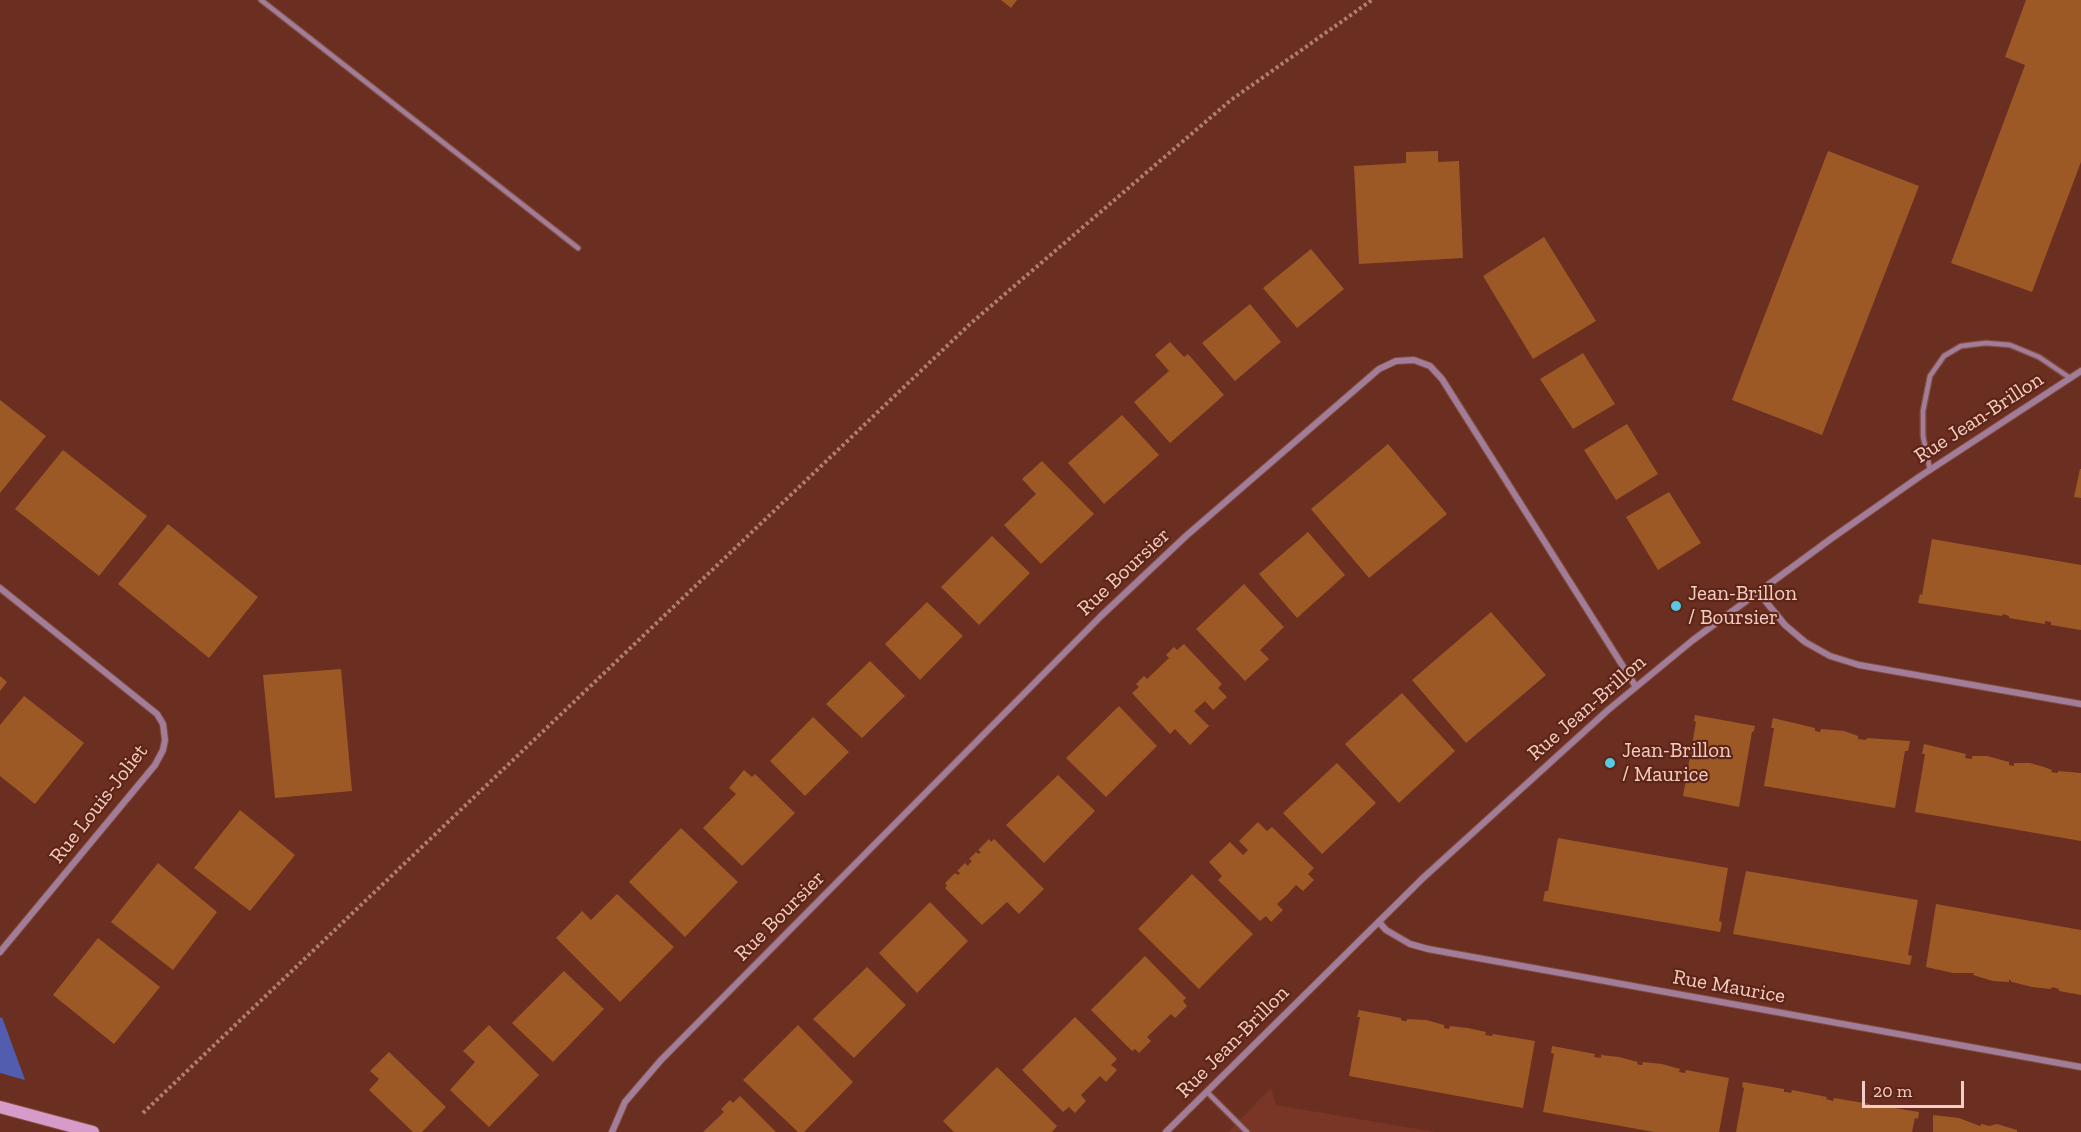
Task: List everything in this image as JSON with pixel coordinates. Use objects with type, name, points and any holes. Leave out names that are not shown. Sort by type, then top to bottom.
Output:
[{"type":"street","name":"Rue Boursier","points":[[612,1132],[625,1102],[661,1060],[1101,616],[1186,536],[1379,369],[1396,361],[1414,360],[1430,366],[1442,379],[1636,687]]},
{"type":"street","name":"Rue Jean-Brillon","points":[[1166,1132],[1468,835],[1636,687],[1693,640],[1841,531],[2081,371]]},
{"type":"street","name":"Rue Louis-Joliet","points":[[0,588],[157,714],[163,724],[165,740],[163,750],[155,765],[0,952]]},
{"type":"street","points":[[1758,592],[1785,625],[1804,642],[1830,656],[1859,665],[2081,704]]},
{"type":"street","name":"Rue Maurice","points":[[1378,922],[1386,930],[1410,944],[1428,949],[2081,1067]]},
{"type":"street","points":[[0,1107],[93,1132]]},
{"type":"lane","points":[[261,0],[578,248]]},
{"type":"lane","points":[[1930,470],[1923,436],[1923,411],[1930,376],[1944,356],[1961,346],[1986,343],[2010,345],[2038,357],[2070,378]]},
{"type":"lane","points":[[1207,1092],[1247,1132]]},
{"type":"path","points":[[143,1113],[970,324],[1231,100],[1372,0]]},
{"type":"shaded area","points":[[2,1017],[25,1080],[0,1073],[0,1018]]},
{"type":"shaded area","points":[[1271,1088],[1276,1105],[1435,1132],[1228,1132]]},
{"type":"building","points":[[1001,0],[1017,0],[1011,8]]},
{"type":"building","points":[[2026,0],[2081,0],[2081,162],[2032,292],[1951,263],[2025,65],[2005,57]]},
{"type":"building","points":[[1438,151],[1438,162],[1459,161],[1463,258],[1359,264],[1354,166],[1406,163],[1406,152]]},
{"type":"building","points":[[1828,151],[1919,186],[1822,435],[1732,400]]},
{"type":"building","points":[[1544,237],[1596,321],[1533,359],[1483,276]]},
{"type":"building","points":[[1311,249],[1344,289],[1297,328],[1263,288]]},
{"type":"building","points":[[1250,304],[1281,342],[1235,381],[1202,343]]},
{"type":"building","points":[[1170,342],[1184,357],[1188,354],[1224,395],[1170,443],[1134,402],[1169,371],[1155,355]]},
{"type":"building","points":[[1583,353],[1615,404],[1573,429],[1540,379]]},
{"type":"building","points":[[0,400],[46,436],[0,493]]},
{"type":"building","points":[[1122,415],[1159,455],[1104,504],[1068,463]]},
{"type":"building","points":[[1627,424],[1658,474],[1616,500],[1584,450]]},
{"type":"building","points":[[1388,444],[1447,514],[1369,578],[1311,509]]},
{"type":"building","points":[[63,450],[147,516],[99,576],[15,509]]},
{"type":"building","points":[[1042,461],[1094,514],[1041,564],[1004,525],[1036,494],[1022,479]]},
{"type":"building","points":[[2081,469],[2081,498],[2074,497]]},
{"type":"building","points":[[1669,492],[1701,543],[1658,570],[1626,517]]},
{"type":"building","points":[[168,524],[258,597],[209,658],[118,584]]},
{"type":"building","points":[[1308,532],[1345,575],[1297,618],[1259,574]]},
{"type":"building","points":[[992,536],[1030,573],[979,625],[941,587]]},
{"type":"building","points":[[1932,539],[2081,565],[2081,630],[2051,625],[2051,622],[2045,621],[2045,624],[2009,618],[2003,614],[2002,616],[1918,603],[1920,594],[1922,595]]},
{"type":"building","points":[[1244,584],[1284,627],[1260,650],[1269,659],[1245,681],[1196,629]]},
{"type":"building","points":[[927,602],[963,636],[920,680],[885,644]]},
{"type":"building","points":[[1491,612],[1546,675],[1466,743],[1412,680]]},
{"type":"building","points":[[1184,644],[1222,684],[1218,688],[1227,697],[1213,710],[1205,701],[1194,711],[1209,726],[1190,745],[1175,729],[1170,734],[1132,693],[1139,687],[1136,684],[1144,676],[1147,679],[1169,658],[1166,655],[1174,647],[1177,650]]},
{"type":"building","points":[[870,661],[905,696],[862,738],[826,704]]},
{"type":"building","points":[[341,669],[352,791],[275,798],[263,675]]},
{"type":"building","points":[[0,676],[7,682],[0,691]]},
{"type":"building","points":[[1402,693],[1455,751],[1399,803],[1345,744]]},
{"type":"building","points":[[24,696],[84,743],[35,804],[0,776],[0,725]]},
{"type":"building","points":[[1119,706],[1157,746],[1106,797],[1066,758]]},
{"type":"building","points":[[1695,715],[1755,726],[1739,807],[1683,796],[1696,722],[1694,721]]},
{"type":"building","points":[[813,717],[849,752],[805,796],[770,761]]},
{"type":"building","points":[[1773,718],[1815,728],[1815,731],[1820,732],[1821,729],[1844,731],[1858,736],[1858,739],[1910,741],[1908,751],[1905,751],[1895,808],[1764,786],[1774,728],[1771,728]]},
{"type":"building","points":[[1924,744],[1966,754],[1965,758],[1987,756],[2009,762],[2009,765],[2014,766],[2014,763],[2030,763],[2052,770],[2051,772],[2081,773],[2081,841],[1915,812],[1925,754],[1922,754]]},
{"type":"building","points":[[1337,763],[1376,803],[1322,854],[1283,813]]},
{"type":"building","points":[[744,770],[752,777],[755,774],[795,813],[742,866],[703,828],[736,794],[729,788]]},
{"type":"building","points":[[1058,775],[1095,811],[1044,863],[1006,825]]},
{"type":"building","points":[[240,810],[295,855],[250,911],[194,868]]},
{"type":"building","points":[[1258,822],[1267,831],[1272,827],[1314,868],[1308,874],[1314,880],[1303,891],[1296,885],[1277,904],[1283,910],[1271,922],[1266,916],[1260,921],[1218,880],[1222,876],[1209,862],[1230,842],[1243,855],[1248,850],[1239,841]]},
{"type":"building","points":[[681,828],[738,882],[685,937],[629,882]]},
{"type":"building","points":[[1558,838],[1728,868],[1719,921],[1722,922],[1720,932],[1543,901],[1545,891],[1548,891]]},
{"type":"building","points":[[989,839],[991,842],[994,839],[1044,889],[1019,914],[1007,902],[982,925],[945,888],[947,886],[945,883],[955,873],[958,875],[960,873],[957,871],[965,863],[968,866],[972,861],[969,859],[976,852],[979,854],[981,852],[978,850]]},
{"type":"building","points":[[158,863],[217,912],[173,970],[111,922]]},
{"type":"building","points":[[1746,871],[1918,900],[1908,955],[1912,956],[1910,965],[1733,934]]},
{"type":"building","points":[[1192,874],[1253,934],[1199,989],[1138,929]]},
{"type":"building","points":[[617,894],[674,947],[620,1002],[556,938],[582,911],[591,920]]},
{"type":"building","points":[[930,902],[968,941],[917,993],[879,953]]},
{"type":"building","points":[[1936,904],[2081,930],[2081,995],[2059,991],[2052,987],[2051,989],[2032,987],[2012,982],[2009,979],[2009,982],[1993,981],[1973,975],[1974,973],[1953,973],[1926,967]]},
{"type":"building","points":[[98,938],[160,987],[114,1044],[53,995]]},
{"type":"building","points":[[1145,956],[1186,998],[1183,1001],[1187,1006],[1175,1018],[1171,1014],[1147,1037],[1151,1041],[1139,1053],[1135,1049],[1132,1051],[1091,1010]]},
{"type":"building","points":[[867,967],[906,1005],[854,1058],[813,1019]]},
{"type":"building","points":[[564,971],[604,1009],[553,1062],[512,1023]]},
{"type":"building","points":[[1359,1010],[1401,1018],[1404,1021],[1407,1019],[1426,1020],[1444,1025],[1444,1028],[1449,1029],[1450,1026],[1468,1028],[1486,1032],[1485,1035],[1492,1036],[1493,1034],[1535,1041],[1523,1108],[1349,1076],[1360,1017],[1357,1017]]},
{"type":"building","points":[[1075,1017],[1117,1059],[1111,1065],[1117,1070],[1106,1082],[1100,1076],[1081,1095],[1086,1101],[1075,1113],[1069,1107],[1063,1112],[1022,1070]]},
{"type":"building","points":[[489,1025],[539,1075],[489,1127],[450,1090],[475,1062],[463,1051]]},
{"type":"building","points":[[798,1025],[853,1082],[804,1132],[798,1132],[743,1080]]},
{"type":"building","points":[[1552,1046],[1595,1054],[1594,1057],[1601,1058],[1601,1055],[1619,1057],[1638,1062],[1637,1064],[1640,1065],[1643,1062],[1662,1064],[1680,1069],[1679,1072],[1685,1073],[1686,1070],[1729,1078],[1719,1132],[1654,1132],[1543,1112],[1554,1054],[1551,1053]]},
{"type":"building","points":[[389,1052],[446,1107],[422,1132],[413,1132],[369,1090],[379,1079],[370,1071]]},
{"type":"building","points":[[997,1067],[1057,1126],[1052,1132],[954,1132],[943,1121]]},
{"type":"building","points":[[1743,1082],[1784,1089],[1784,1092],[1791,1093],[1792,1090],[1827,1097],[1826,1099],[1833,1101],[1834,1098],[1870,1104],[1876,1108],[1876,1105],[1919,1112],[1918,1119],[1915,1118],[1912,1132],[1736,1132],[1744,1088],[1742,1087]]},
{"type":"building","points":[[740,1096],[776,1132],[703,1132],[724,1112],[721,1109],[730,1100],[733,1103]]},
{"type":"building","points":[[1933,1115],[1959,1118],[1980,1126],[1997,1124],[2017,1130],[2017,1132],[1933,1132]]},
{"type":"place","name":"Jean-Brillon / Boursier","points":[[1676,606]]},
{"type":"place","name":"Jean-Brillon / Maurice","points":[[1610,763]]}]
